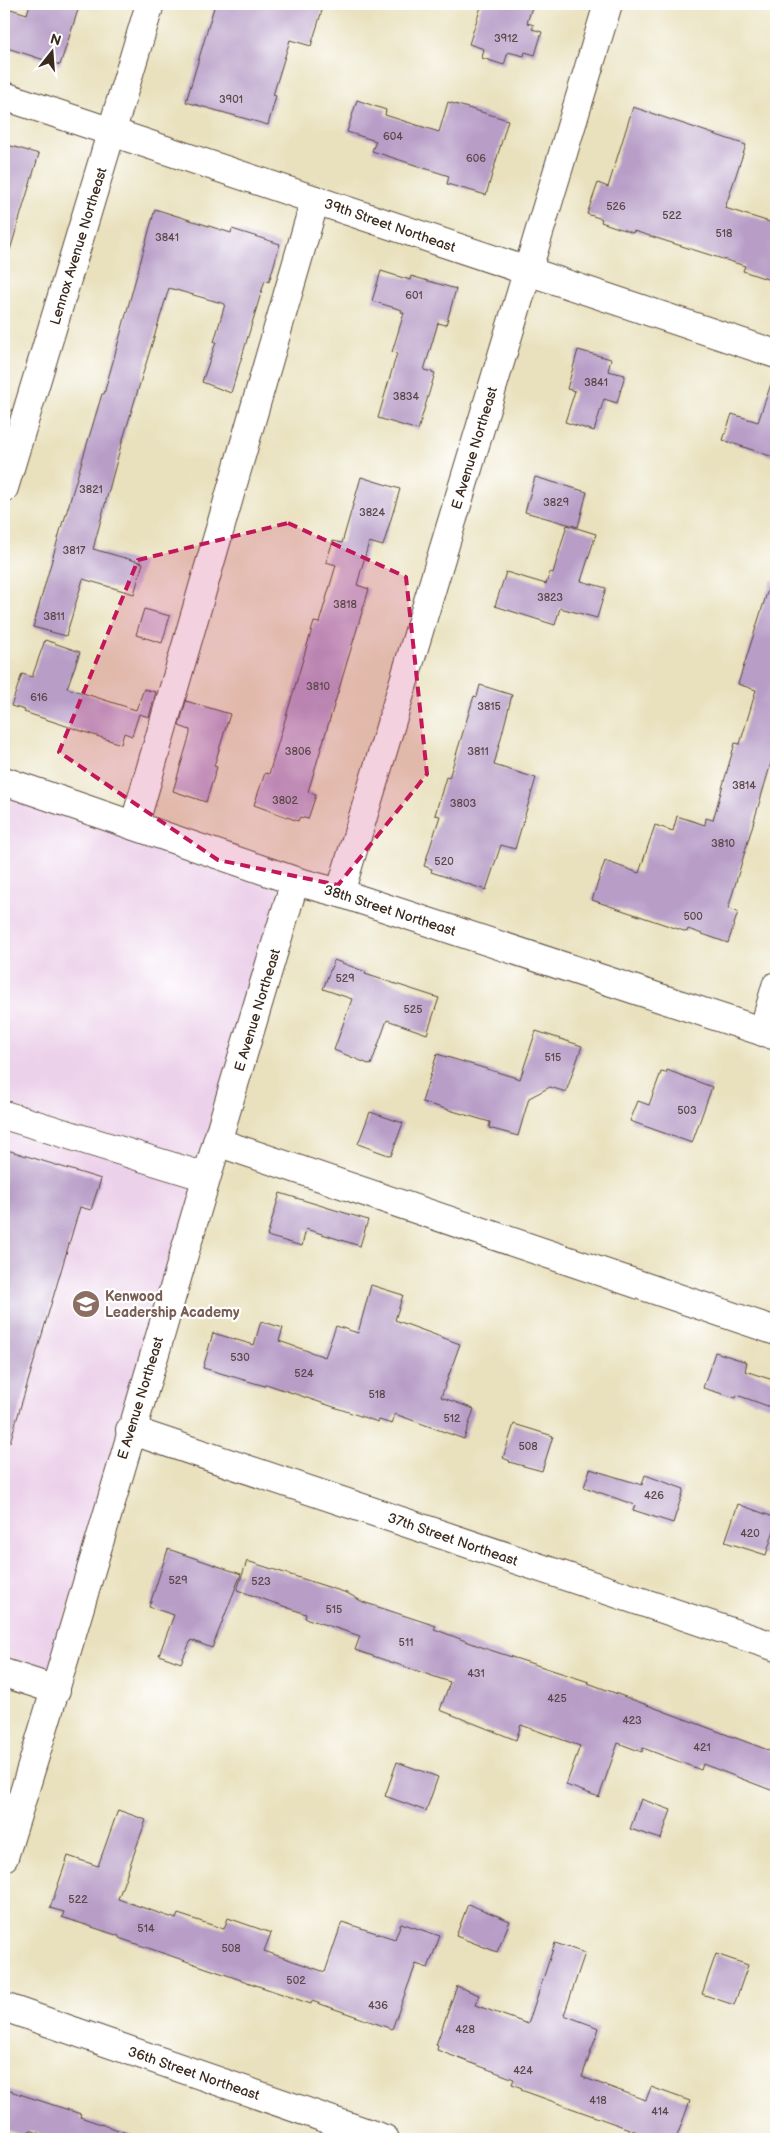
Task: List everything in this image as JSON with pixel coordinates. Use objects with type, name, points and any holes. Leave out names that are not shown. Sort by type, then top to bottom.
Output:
[{"type":"street","name":"Lennox Avenue Northeast","points":[[4,488],[150,4]]},
{"type":"street","name":"E Avenue Northeast","points":[[340,893],[608,4]]},
{"type":"street","name":"39th Street Northeast","points":[[4,96],[776,354]]},
{"type":"street","points":[[134,826],[315,200]]},
{"type":"street","name":"38th Street Northeast","points":[[4,781],[295,881],[340,893],[770,1034]]},
{"type":"street","name":"E Avenue Northeast","points":[[4,1857],[56,1690],[130,1430],[295,881]]},
{"type":"street","points":[[770,1034],[776,986]]},
{"type":"street","points":[[4,1115],[206,1177]]},
{"type":"street","points":[[217,1142],[776,1331]]},
{"type":"street","name":"37th Street Northeast","points":[[130,1430],[776,1647]]},
{"type":"street","points":[[4,1673],[56,1690]]},
{"type":"street","name":"36th Street Northeast","points":[[4,2007],[385,2139]]},
{"type":"highlighted area","points":[[288,523],[406,577],[427,774],[338,885],[218,860],[59,752],[138,560]]},
{"type":"shaded area","name":"Kenwood Leadership Academy","points":[[4,781],[295,881],[49,1670],[4,1656]]},
{"type":"building","points":[[30,4],[80,4],[60,65],[4,47],[4,7],[27,14]]},
{"type":"building","points":[[215,4],[324,4],[311,46],[290,40],[273,95],[276,96],[268,125],[186,102]]},
{"type":"building","points":[[482,4],[533,4],[527,23],[534,25],[532,29],[542,32],[535,55],[525,52],[524,56],[508,52],[504,65],[482,58],[484,49],[469,44]]},
{"type":"building","points":[[357,100],[386,110],[385,115],[439,132],[448,102],[508,120],[486,195],[447,184],[449,176],[372,151],[376,141],[347,132]]},
{"type":"building","points":[[633,107],[746,145],[725,208],[776,224],[776,282],[743,271],[745,266],[634,231],[633,233],[601,222],[602,219],[587,214],[598,183],[608,187]]},
{"type":"building","points":[[4,144],[39,154],[10,250],[4,249]]},
{"type":"building","points":[[155,209],[231,233],[232,229],[280,244],[269,282],[265,280],[231,393],[202,382],[216,342],[214,342],[225,304],[169,288],[120,449],[93,549],[143,563],[134,594],[83,579],[66,636],[33,627],[63,521],[102,394],[104,394]]},
{"type":"building","points":[[381,271],[410,280],[411,276],[456,289],[446,325],[438,323],[424,370],[435,373],[418,430],[378,418],[397,353],[392,352],[404,313],[401,312],[402,310],[372,301]]},
{"type":"building","points":[[578,350],[611,359],[608,371],[625,375],[617,403],[604,399],[594,431],[565,422],[575,391],[567,389]]},
{"type":"building","points":[[772,381],[776,382],[776,458],[723,440],[732,414],[758,422]]},
{"type":"building","points":[[361,477],[400,489],[383,546],[369,542],[357,585],[369,589],[308,792],[316,795],[308,819],[300,817],[298,821],[254,805],[265,773],[269,774],[314,622],[319,623],[336,565],[326,562],[333,541],[342,543]]},
{"type":"building","points":[[535,477],[587,492],[578,527],[525,512]]},
{"type":"building","points":[[567,525],[596,534],[581,581],[606,588],[597,618],[560,608],[555,625],[495,606],[506,572],[546,584],[550,572],[553,573]]},
{"type":"building","points":[[771,580],[776,581],[776,746],[728,909],[738,912],[728,943],[688,929],[687,932],[592,900],[605,861],[639,873],[655,825],[673,831],[677,816],[705,825],[706,818],[713,820],[735,743],[740,744],[756,690],[738,684]]},
{"type":"building","points":[[144,609],[170,616],[162,643],[136,635]]},
{"type":"building","points":[[45,640],[80,652],[67,688],[136,710],[144,689],[156,692],[149,717],[139,714],[132,736],[124,733],[121,744],[11,706],[22,674],[32,677]]},
{"type":"building","points":[[480,685],[512,695],[494,765],[536,778],[515,849],[501,845],[486,890],[431,872],[432,869],[424,866],[440,816],[435,815],[446,777],[449,778],[474,696],[477,697]]},
{"type":"building","points":[[186,701],[230,714],[214,766],[217,767],[206,802],[173,791],[190,734],[190,730],[179,726]]},
{"type":"building","points":[[334,960],[366,972],[365,974],[439,998],[427,1034],[387,1020],[371,1065],[334,1050],[352,999],[323,989]]},
{"type":"building","points":[[536,1031],[582,1046],[566,1092],[550,1087],[529,1098],[518,1136],[489,1128],[490,1122],[422,1102],[437,1054],[520,1079]]},
{"type":"building","points":[[667,1070],[712,1087],[692,1143],[630,1121],[638,1101],[649,1105],[661,1072],[666,1073]]},
{"type":"building","points":[[370,1112],[403,1123],[391,1156],[358,1144]]},
{"type":"building","points":[[4,1149],[101,1179],[91,1210],[80,1207],[10,1442],[4,1441]]},
{"type":"building","points":[[280,1193],[368,1220],[360,1246],[306,1229],[302,1246],[267,1236]]},
{"type":"building","points":[[371,1285],[403,1295],[395,1320],[460,1344],[441,1397],[474,1409],[464,1439],[395,1414],[392,1424],[379,1420],[378,1422],[266,1384],[265,1386],[203,1368],[213,1333],[254,1345],[261,1321],[283,1328],[279,1341],[325,1357],[336,1326],[358,1333]]},
{"type":"building","points":[[715,1352],[747,1362],[745,1371],[776,1381],[776,1409],[737,1395],[736,1398],[703,1388]]},
{"type":"building","points":[[514,1424],[553,1436],[542,1471],[509,1462],[503,1458]]},
{"type":"building","points":[[590,1469],[642,1485],[645,1475],[684,1489],[673,1523],[633,1510],[635,1505],[584,1487]]},
{"type":"building","points":[[738,1504],[776,1518],[776,1524],[766,1555],[725,1542]]},
{"type":"building","points":[[168,1549],[241,1574],[212,1648],[191,1640],[181,1663],[159,1655],[174,1615],[149,1607]]},
{"type":"building","points":[[247,1561],[347,1593],[363,1602],[436,1626],[434,1629],[487,1649],[589,1682],[776,1753],[776,1792],[703,1764],[701,1770],[643,1748],[642,1752],[618,1743],[599,1797],[566,1785],[580,1746],[521,1725],[516,1740],[440,1710],[450,1682],[355,1650],[360,1636],[305,1618],[306,1614],[237,1590]]},
{"type":"building","points":[[397,1762],[438,1777],[426,1811],[385,1796]]},
{"type":"building","points":[[641,1799],[671,1810],[661,1839],[630,1829]]},
{"type":"building","points":[[118,1810],[146,1820],[118,1899],[176,1919],[178,1914],[224,1929],[228,1918],[271,1933],[264,1951],[325,1972],[342,1922],[395,1939],[401,1923],[440,1936],[428,1968],[416,1964],[392,2029],[312,2001],[311,2004],[119,1938],[119,1936],[62,1917],[64,1912],[50,1908],[68,1856],[98,1866]]},
{"type":"building","points":[[468,1904],[510,1921],[497,1952],[456,1936]]},
{"type":"building","points":[[555,1943],[585,1953],[564,2015],[599,2028],[582,2077],[646,2100],[651,2087],[690,2101],[676,2139],[657,2139],[521,2090],[522,2088],[512,2084],[514,2079],[437,2050],[438,2046],[436,2045],[457,1986],[479,1995],[475,2005],[528,2024]]},
{"type":"building","points":[[716,1954],[748,1965],[734,2005],[702,1994]]},
{"type":"building","points":[[4,2089],[81,2114],[80,2117],[133,2135],[132,2139],[56,2139],[30,2130],[27,2137],[4,2129]]},
{"type":"place","name":"Kenwood Leadership Academy","points":[[86,1304]]}]
